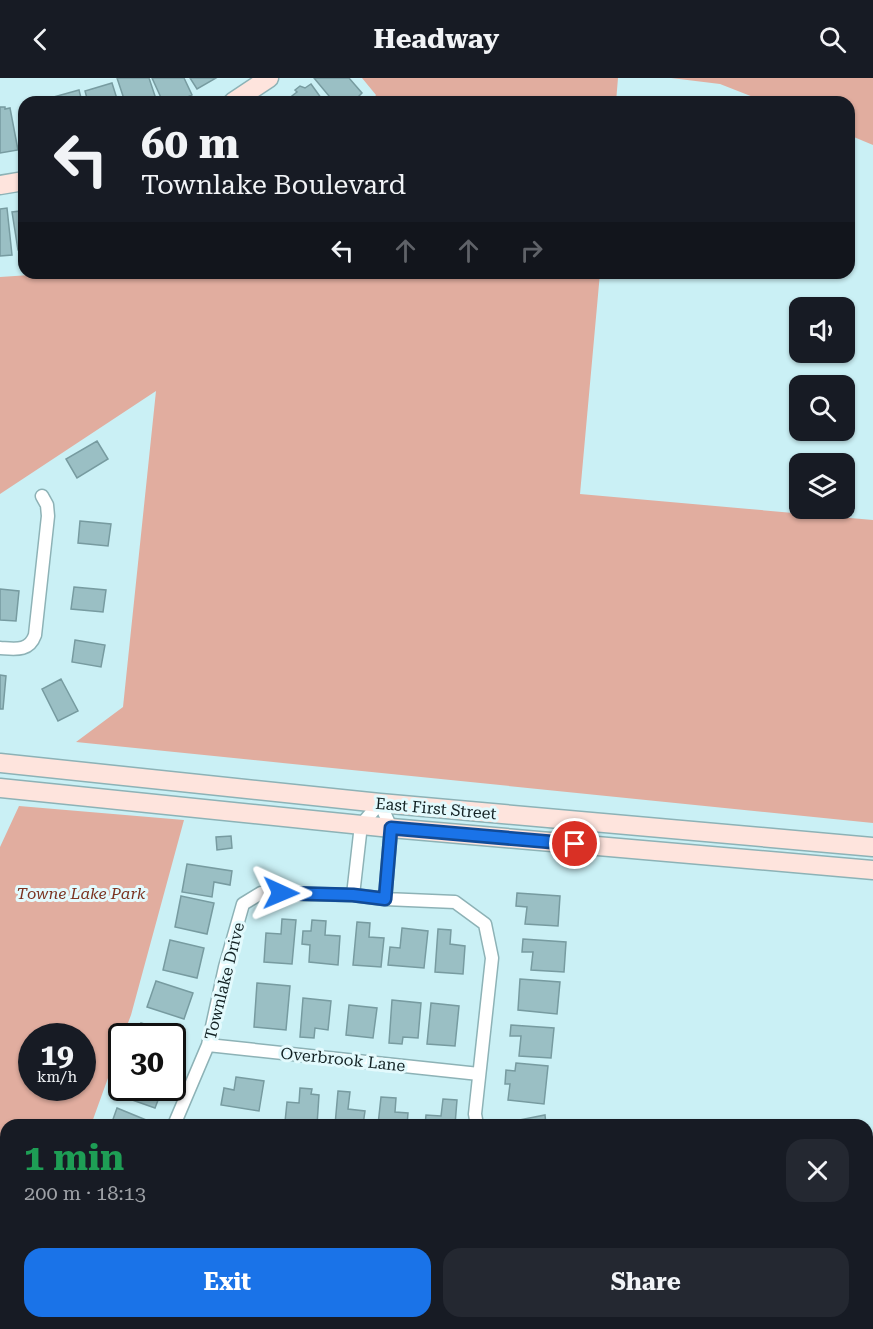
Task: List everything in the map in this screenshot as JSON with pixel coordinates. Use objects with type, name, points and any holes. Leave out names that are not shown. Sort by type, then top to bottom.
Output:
[{"type":"main road","points":[[242,96],[269,78]]},
{"type":"main road","points":[[0,185],[18,182]]},
{"type":"main road","name":"East First Street","points":[[0,764],[380,803],[873,847]]},
{"type":"main road","name":"East First Street","points":[[0,788],[391,828],[873,870]]},
{"type":"street","points":[[0,648],[17,650],[24,648],[29,646],[35,636],[48,516],[47,505],[42,496]]},
{"type":"street","points":[[353,895],[361,825],[380,803],[391,828],[385,899]]},
{"type":"street","name":"Townlake Drive","points":[[177,1119],[208,1045],[225,967],[243,904],[261,893],[353,895],[454,902],[485,924],[492,958],[476,1119]]},
{"type":"street","name":"Overbrook Lane","points":[[208,1045],[479,1074]]},
{"type":"green space","points":[[362,78],[618,78],[616,96],[376,95]]},
{"type":"green space","points":[[671,78],[873,78],[873,145],[855,138],[855,96],[751,96],[720,84]]},
{"type":"green space","points":[[18,276],[18,279],[599,279],[580,494],[789,513],[789,519],[873,520],[873,823],[76,742],[123,707],[156,391],[0,494],[0,277]]},
{"type":"green space","name":"Towne Lake Park","points":[[19,806],[184,820],[131,1015],[128,1023],[108,1023],[108,1078],[93,1119],[0,1119],[0,847]]},
{"type":"building","points":[[117,78],[149,78],[155,96],[123,96]]},
{"type":"building","points":[[152,78],[184,78],[192,95],[190,96],[160,96]]},
{"type":"building","points":[[190,78],[216,78],[197,89]]},
{"type":"building","points":[[314,78],[349,78],[362,93],[359,96],[329,96]]},
{"type":"building","points":[[112,83],[116,96],[86,96],[85,91]]},
{"type":"building","points":[[311,84],[320,96],[292,96],[300,86],[305,88]]},
{"type":"building","points":[[79,90],[80,96],[57,96]]},
{"type":"building","points":[[0,107],[10,108],[18,150],[0,153]]},
{"type":"building","points":[[7,208],[12,255],[0,256],[0,209]]},
{"type":"building","points":[[18,211],[18,250],[12,212]]},
{"type":"building","points":[[97,441],[108,459],[77,478],[66,459]]},
{"type":"building","points":[[80,521],[111,524],[108,546],[78,543]]},
{"type":"building","points":[[74,587],[106,590],[103,612],[71,609]]},
{"type":"building","points":[[0,589],[19,591],[16,621],[0,620]]},
{"type":"building","points":[[75,640],[105,645],[101,667],[72,662]]},
{"type":"building","points":[[0,675],[6,676],[3,709],[0,709]]},
{"type":"building","points":[[61,679],[78,711],[58,721],[42,689]]},
{"type":"building","points":[[231,836],[232,848],[217,850],[216,837]]},
{"type":"building","points":[[187,864],[232,871],[230,885],[214,882],[212,897],[182,892]]},
{"type":"building","points":[[517,893],[560,896],[558,926],[525,924],[527,907],[516,906]]},
{"type":"building","points":[[181,896],[214,903],[207,934],[175,927]]},
{"type":"building","points":[[282,919],[296,920],[292,964],[264,962],[266,933],[281,934]]},
{"type":"building","points":[[312,920],[326,921],[325,935],[340,936],[338,965],[309,962],[310,945],[302,944],[303,931],[311,931]]},
{"type":"building","points":[[357,922],[370,923],[369,937],[384,938],[381,967],[353,965]]},
{"type":"building","points":[[402,928],[428,931],[424,968],[388,965],[390,947],[400,948]]},
{"type":"building","points":[[438,929],[451,930],[450,944],[465,946],[463,974],[435,972]]},
{"type":"building","points":[[523,939],[566,942],[564,972],[531,970],[533,952],[522,952]]},
{"type":"building","points":[[170,940],[204,948],[197,978],[163,970]]},
{"type":"building","points":[[520,979],[560,982],[557,1014],[518,1010]]},
{"type":"building","points":[[156,981],[193,993],[184,1019],[147,1007]]},
{"type":"building","points":[[257,983],[290,986],[286,1030],[254,1027]]},
{"type":"building","points":[[303,998],[331,1001],[328,1030],[315,1028],[314,1038],[300,1037]]},
{"type":"building","points":[[392,1000],[421,1003],[418,1038],[403,1037],[402,1044],[389,1043]]},
{"type":"building","points":[[431,1003],[459,1006],[455,1046],[427,1044]]},
{"type":"building","points":[[349,1005],[377,1008],[373,1038],[346,1035]]},
{"type":"building","points":[[511,1025],[554,1028],[551,1058],[519,1056],[521,1036],[510,1036]]},
{"type":"building","points":[[516,1063],[548,1066],[544,1104],[508,1100],[510,1084],[505,1084],[506,1070],[515,1071]]},
{"type":"building","points":[[236,1077],[264,1081],[259,1111],[221,1105],[224,1088],[234,1090]]},
{"type":"building","points":[[300,1088],[312,1089],[311,1094],[319,1095],[317,1119],[285,1119],[287,1102],[299,1103]]},
{"type":"building","points":[[338,1091],[350,1092],[348,1109],[365,1111],[364,1119],[336,1119]]},
{"type":"building","points":[[381,1097],[396,1098],[395,1112],[408,1113],[408,1119],[379,1119]]},
{"type":"building","points":[[443,1099],[457,1100],[455,1119],[426,1119],[426,1115],[441,1116]]},
{"type":"building","points":[[135,1101],[158,1101],[155,1108]]},
{"type":"building","points":[[117,1108],[144,1119],[113,1119]]},
{"type":"building","points":[[545,1115],[545,1119],[524,1119]]},
{"type":"route","points":[[281,893],[353,895],[385,899],[391,828],[575,844]]}]
